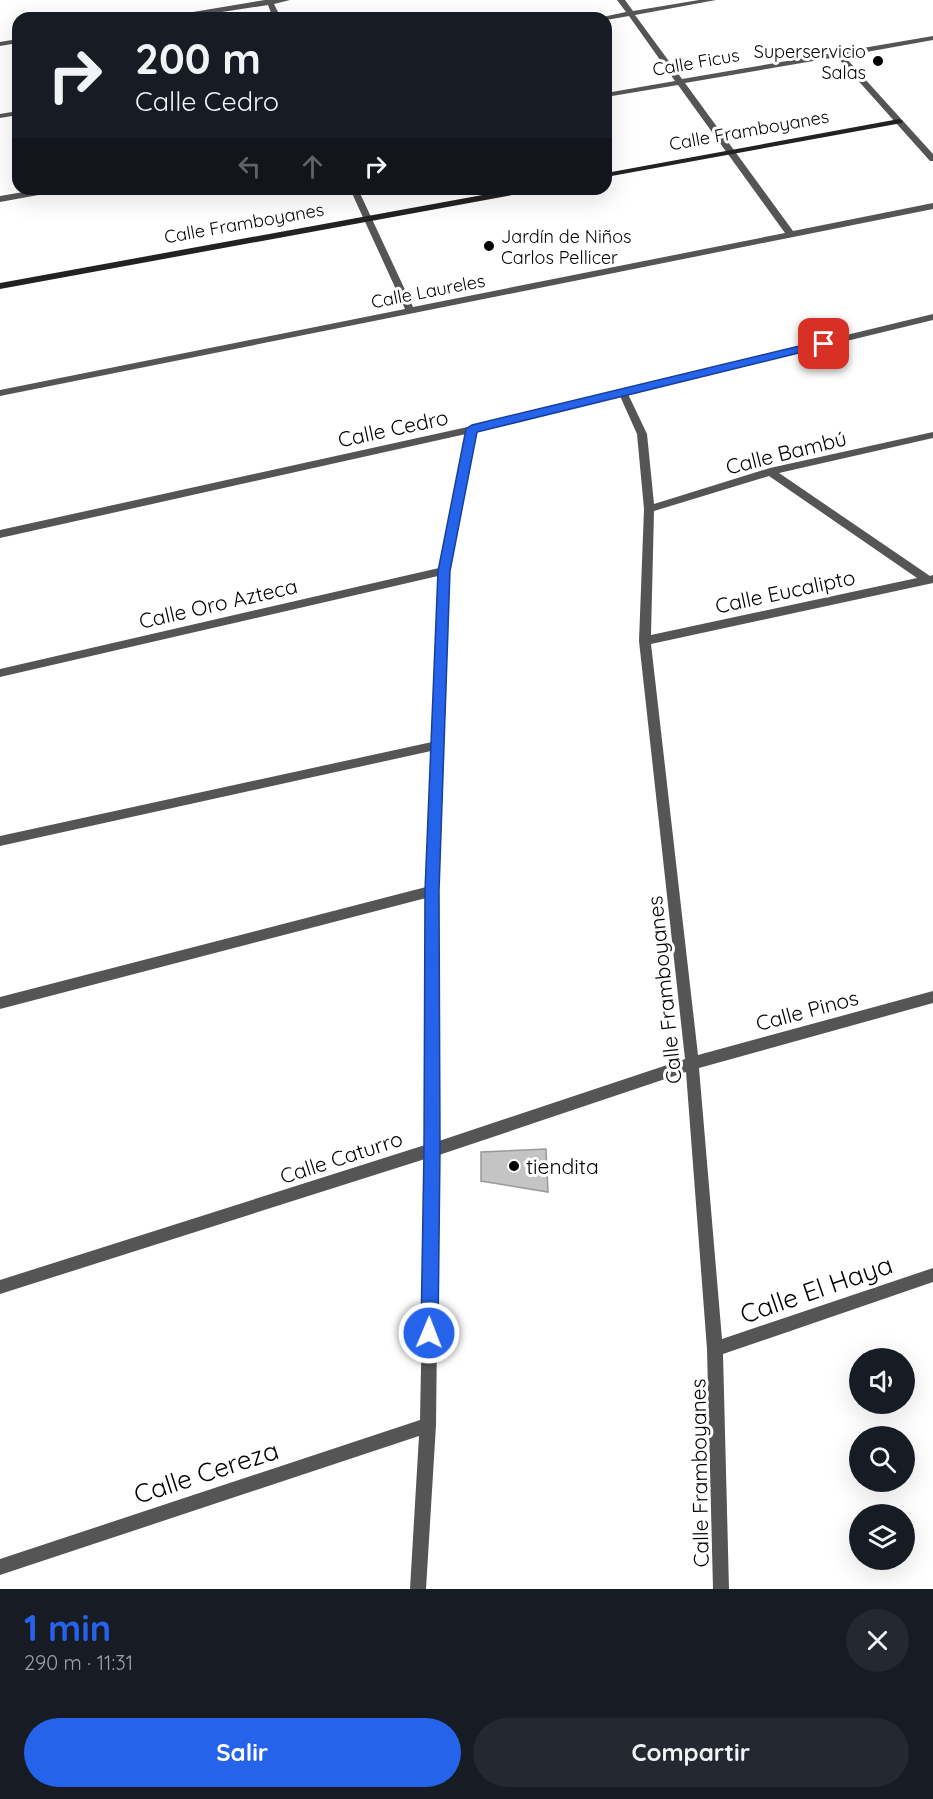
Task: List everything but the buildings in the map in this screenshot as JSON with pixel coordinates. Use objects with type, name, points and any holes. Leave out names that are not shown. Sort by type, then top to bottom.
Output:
[{"type":"street","points":[[204,12],[286,0]]},
{"type":"street","points":[[621,0],[791,235]]},
{"type":"street","points":[[612,16],[712,0]]},
{"type":"street","name":"Calle Ficus","points":[[612,93],[933,38]]},
{"type":"street","points":[[838,54],[933,159]]},
{"type":"street","name":"Calle Framboyanes","points":[[612,174],[899,121]]},
{"type":"street","points":[[0,198],[18,195]]},
{"type":"street","points":[[357,195],[410,311]]},
{"type":"street","name":"Calle Framboyanes","points":[[0,286],[497,195]]},
{"type":"street","name":"Calle Laureles","points":[[0,393],[933,206]]},
{"type":"street","name":"Calle Cedro","points":[[0,534],[472,429],[933,317]]},
{"type":"street","name":"Calle Framboyanes","points":[[623,393],[642,434],[649,509],[645,641],[692,1063],[715,1349],[721,1589]]},
{"type":"street","points":[[418,1589],[428,1425],[432,1150],[432,891],[444,571],[472,429]]},
{"type":"street","name":"Calle Bambú","points":[[649,509],[770,472],[933,435]]},
{"type":"street","points":[[770,472],[931,579]]},
{"type":"street","name":"Calle Oro Azteca","points":[[0,673],[444,571]]},
{"type":"street","name":"Calle Eucalipto","points":[[645,641],[931,579]]},
{"type":"street","points":[[0,841],[438,745]]},
{"type":"street","points":[[0,1003],[432,891]]},
{"type":"street","name":"Calle Pinos","points":[[692,1063],[933,997]]},
{"type":"street","name":"Calle Caturro","points":[[0,1287],[432,1150],[692,1063]]},
{"type":"street","name":"Calle El Haya","points":[[715,1349],[933,1275]]},
{"type":"street","name":"Calle Cereza","points":[[0,1567],[428,1425]]},
{"type":"place","name":"Superservicio Salas","points":[[878,61]]},
{"type":"place","name":"Jardín de Niños Carlos Pellicer","points":[[489,246]]},
{"type":"place","name":"tiendita","points":[[514,1166]]},
{"type":"route","points":[[429,1333],[432,891],[444,571],[472,429],[824,344]]}]
